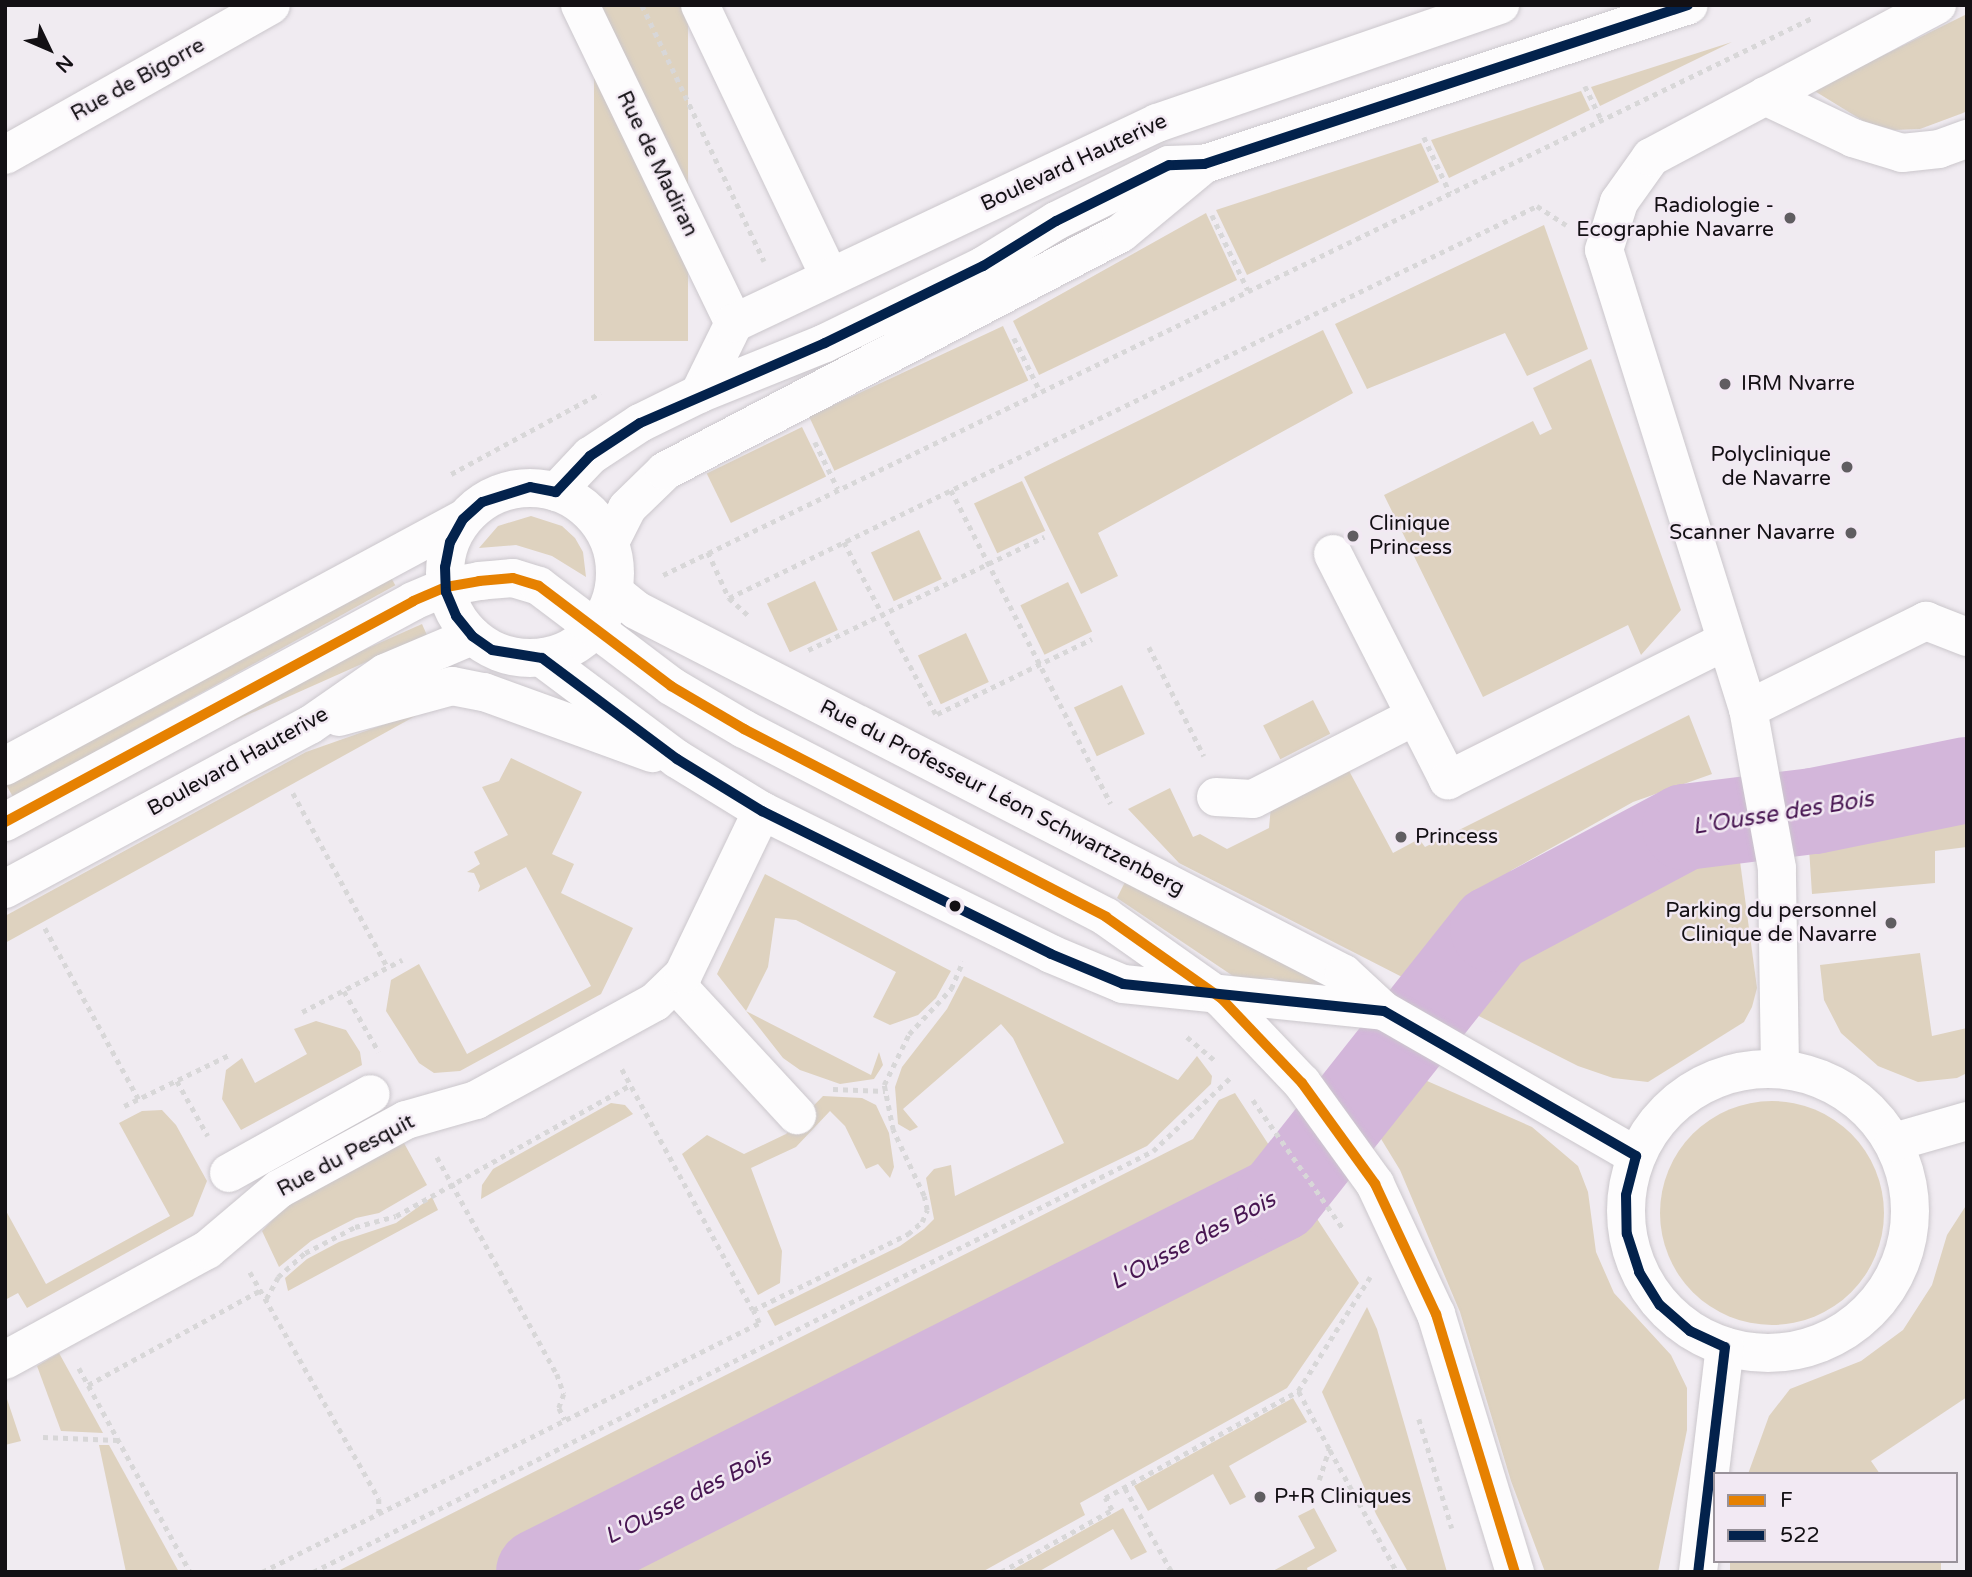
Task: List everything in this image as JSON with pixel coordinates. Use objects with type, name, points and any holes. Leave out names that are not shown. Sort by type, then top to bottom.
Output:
[{"type":"street","name":"Rue de Bigorre","points":[[5,155],[271,5]]},
{"type":"street","name":"Rue de Madiran","points":[[580,5],[734,323]]},
{"type":"street","points":[[700,5],[830,277]]},
{"type":"street","name":"Boulevard Hauterive","points":[[734,323],[1157,123],[1500,5]]},
{"type":"street","name":"Boulevard Hauterive","points":[[556,492],[590,456],[640,423],[699,394],[825,344],[983,267],[1056,220],[1169,165],[1204,164],[1689,5]]},
{"type":"street","points":[[1780,1068],[1777,868],[1748,709],[1604,250],[1619,202],[1651,157],[1937,5]]},
{"type":"street","points":[[1765,96],[1853,138],[1902,153],[1939,149],[1967,139]]},
{"type":"street","name":"Boulevard Hauterive","points":[[610,542],[627,508],[665,471],[1121,233],[1204,164]]},
{"type":"street","points":[[699,394],[734,323]]},
{"type":"street","points":[[5,766],[463,519],[482,502],[506,491],[530,487],[556,492],[578,502],[598,520],[610,542],[625,601],[566,650],[542,658],[492,650],[471,636],[456,616],[446,587],[450,542],[463,519]]},
{"type":"street","points":[[1333,554],[1448,780],[1725,641]]},
{"type":"street","points":[[5,822],[446,587],[513,578],[538,586],[597,626],[671,686],[733,723],[1106,917],[1221,998],[1302,1083],[1375,1184],[1436,1314],[1515,1572]]},
{"type":"street","name":"Rue du Professeur Léon Schwartzenberg","points":[[625,601],[1344,974],[1384,1011],[1470,1063],[1636,1156]]},
{"type":"street","points":[[1748,709],[1926,621],[1967,637]]},
{"type":"street","name":"Boulevard Hauterive","points":[[5,889],[310,724],[385,673],[471,636]]},
{"type":"street","name":"Rue du Professeur Léon Schwartzenberg","points":[[542,658],[677,759],[762,811],[1051,954],[1123,984],[1221,998],[1384,1011]]},
{"type":"street","points":[[310,724],[452,686],[484,692],[620,744],[677,759]]},
{"type":"street","points":[[1220,797],[1253,799],[1415,716]]},
{"type":"street","name":"Rue du Pesquit","points":[[5,1360],[207,1250],[279,1189],[415,1118],[476,1100],[655,1002],[675,983],[692,958],[762,811]]},
{"type":"street","points":[[675,983],[797,1115]]},
{"type":"street","points":[[1780,1068],[1826,1079],[1865,1106],[1894,1142],[1909,1188],[1909,1236],[1892,1282],[1862,1319],[1820,1344],[1773,1354],[1725,1348],[1690,1331],[1660,1305],[1639,1272],[1627,1234],[1626,1195],[1636,1156],[1660,1118],[1695,1089],[1735,1072],[1780,1068]]},
{"type":"street","points":[[229,1173],[372,1094]]},
{"type":"street","points":[[1894,1142],[1967,1121]]},
{"type":"street","points":[[1698,1572],[1725,1348]]},
{"type":"path","points":[[642,5],[783,299]]},
{"type":"path","points":[[625,601],[648,583],[708,552],[1825,11]]},
{"type":"path","points":[[1584,85],[1601,119]]},
{"type":"path","points":[[1424,137],[1450,193]]},
{"type":"path","points":[[708,552],[729,598],[1537,205],[1604,250]]},
{"type":"path","points":[[1209,207],[1248,290]]},
{"type":"path","points":[[1011,331],[1040,391]]},
{"type":"path","points":[[810,431],[838,489]]},
{"type":"path","points":[[951,490],[1115,810]]},
{"type":"path","points":[[803,652],[1044,537]]},
{"type":"path","points":[[844,542],[937,714]]},
{"type":"path","points":[[927,719],[1091,639]]},
{"type":"path","points":[[1149,647],[1220,797]]},
{"type":"path","points":[[293,793],[388,968]]},
{"type":"path","points":[[45,928],[139,1100]]},
{"type":"path","points":[[302,1013],[402,960]]},
{"type":"path","points":[[1172,1032],[1186,1036],[1233,1075],[1241,1085]]},
{"type":"path","points":[[124,1106],[231,1054]]},
{"type":"path","points":[[313,1572],[1153,1151],[1233,1075]]},
{"type":"path","points":[[177,1081],[229,1173]]},
{"type":"path","points":[[266,1299],[278,1277],[305,1253],[355,1227],[396,1216],[630,1085]]},
{"type":"path","points":[[1248,1094],[1329,1205],[1350,1240]]},
{"type":"path","points":[[415,1118],[557,1374],[564,1394],[559,1408],[565,1420]]},
{"type":"path","points":[[228,1233],[379,1499],[379,1513]]},
{"type":"path","points":[[1364,1263],[1376,1287]]},
{"type":"path","points":[[1001,1572],[1112,1510],[1105,1498],[1298,1391],[1371,1275]]},
{"type":"path","points":[[89,1385],[261,1290]]},
{"type":"path","points":[[262,1572],[759,1323],[754,1310]]},
{"type":"path","points":[[59,1331],[190,1572]]},
{"type":"path","points":[[1298,1391],[1397,1572]]},
{"type":"path","points":[[1417,1413],[1454,1535]]},
{"type":"path","points":[[43,1437],[118,1440]]},
{"type":"path","points":[[1319,1480],[1329,1449]]},
{"type":"path","points":[[1125,1488],[1172,1572]]},
{"type":"shaded area","points":[[594,5],[688,5],[688,341],[594,341]]},
{"type":"shaded area","points":[[1967,14],[1967,111],[1963,113],[1920,129],[1894,130],[1865,122],[1813,90]]},
{"type":"shaded area","points":[[1732,42],[1600,106],[1591,87]]},
{"type":"shaded area","points":[[1581,91],[1590,110],[1449,178],[1431,140]]},
{"type":"shaded area","points":[[1421,143],[1439,182],[1247,275],[1216,210]]},
{"type":"shaded area","points":[[1206,213],[1237,280],[1039,375],[1013,321]]},
{"type":"shaded area","points":[[1544,225],[1588,349],[1527,376],[1505,333],[1367,389],[1335,324]]},
{"type":"shaded area","points":[[1003,326],[1028,380],[834,471],[809,416]]},
{"type":"shaded area","points":[[1323,330],[1353,393],[1098,533],[1118,576],[1081,594],[1024,477]]},
{"type":"shaded area","points":[[1591,359],[1681,610],[1641,655],[1628,625],[1483,697],[1384,495],[1533,421],[1540,435],[1552,429],[1533,388]]},
{"type":"shaded area","points":[[802,427],[826,476],[731,523],[707,473]]},
{"type":"shaded area","points":[[1022,481],[1045,531],[997,553],[974,503]]},
{"type":"shaded area","points":[[531,516],[562,526],[575,538],[583,552],[586,577],[552,556],[516,545],[479,548],[498,526]]},
{"type":"shaded area","points":[[919,530],[942,579],[894,601],[871,552]]},
{"type":"shaded area","points":[[389,574],[395,585],[13,797],[7,786]]},
{"type":"shaded area","points":[[815,581],[838,630],[790,652],[767,603]]},
{"type":"shaded area","points":[[1068,582],[1092,631],[1044,655],[1020,605]]},
{"type":"shaded area","points":[[422,624],[427,635],[5,823],[5,810]]},
{"type":"shaded area","points":[[966,633],[989,682],[941,704],[918,655]]},
{"type":"shaded area","points":[[1122,685],[1145,734],[1097,756],[1074,707]]},
{"type":"shaded area","points":[[1313,700],[1330,734],[1280,759],[1263,725]]},
{"type":"shaded area","points":[[428,709],[5,943],[5,916],[306,752]]},
{"type":"shaded area","points":[[1689,715],[1712,774],[1633,802],[1512,870],[1459,914],[1406,979],[1179,863],[1128,809],[1170,788],[1193,837],[1200,834],[1227,849],[1269,828],[1271,806],[1347,767],[1393,853],[1419,839],[1425,847]]},
{"type":"shaded area","points":[[511,758],[582,792],[552,854],[574,864],[561,893],[633,928],[601,994],[460,1071],[434,1073],[419,1063],[386,1011],[391,980],[419,964],[467,1054],[591,986],[526,867],[478,892],[480,886],[474,873],[467,872],[480,864],[474,852],[508,835],[482,787],[499,781]]},
{"type":"shaded area","points":[[1967,797],[1967,847],[1935,851],[1935,883],[1812,894],[1808,833]]},
{"type":"shaded area","points":[[1735,824],[1757,988],[1752,1007],[1744,1022],[1648,1082],[1613,1078],[1578,1066],[1445,999],[1496,933],[1685,830]]},
{"type":"shaded area","points":[[765,874],[951,971],[936,998],[918,1015],[890,1025],[873,1017],[896,972],[796,920],[775,918],[768,967],[746,1011],[717,974]]},
{"type":"shaded area","points":[[1128,876],[1364,1003],[1271,978],[1239,980],[1117,898]]},
{"type":"shaded area","points":[[1920,953],[1932,1036],[1967,1028],[1967,1073],[1957,1078],[1918,1082],[1878,1066],[1841,1033],[1824,1000],[1820,965]]},
{"type":"shaded area","points":[[964,976],[1178,1080],[1197,1056],[1212,1076],[1211,1084],[1147,1146],[775,1326],[767,1311],[900,1246],[924,1229],[934,1219],[926,1178],[934,1169],[951,1165],[955,1196],[1064,1143],[1013,1038],[1001,1024],[903,1109],[918,1127],[910,1131],[898,1124],[895,1087],[902,1067],[947,1009]]},
{"type":"shaded area","points":[[746,1011],[871,1075],[879,1052],[883,1065],[874,1079],[840,1084],[800,1070],[783,1058]]},
{"type":"shaded area","points":[[316,1021],[346,1030],[360,1052],[362,1065],[241,1130],[222,1099],[226,1070],[242,1058],[255,1083],[307,1054],[294,1029]]},
{"type":"shaded area","points":[[1402,1070],[1532,1127],[1578,1166],[1588,1192],[1596,1252],[1614,1293],[1671,1355],[1687,1388],[1687,1430],[1658,1572],[1545,1572],[1511,1481],[1460,1312],[1400,1170],[1375,1129]]},
{"type":"shaded area","points":[[1235,1093],[1359,1283],[1287,1388],[1080,1503],[1085,1515],[982,1572],[336,1572],[1193,1139],[1219,1100]]},
{"type":"shaded area","points":[[823,1096],[862,1098],[876,1105],[889,1133],[894,1167],[890,1178],[878,1164],[866,1169],[845,1126],[830,1111],[796,1147],[751,1168],[782,1251],[780,1283],[758,1295],[682,1154],[707,1135],[744,1154],[786,1134]]},
{"type":"shaded area","points":[[1761,1101],[1783,1101],[1825,1114],[1843,1126],[1859,1142],[1876,1170],[1884,1213],[1876,1256],[1859,1284],[1843,1300],[1815,1317],[1783,1325],[1761,1325],[1719,1312],[1701,1300],[1685,1284],[1668,1256],[1660,1224],[1660,1202],[1673,1160],[1685,1142],[1701,1126],[1729,1109]]},
{"type":"shaded area","points":[[611,1103],[625,1105],[633,1114],[481,1199],[482,1185],[493,1169]]},
{"type":"shaded area","points":[[162,1110],[176,1125],[207,1181],[193,1216],[27,1308],[18,1293],[5,1300],[5,1209],[46,1284],[170,1216],[119,1123],[142,1111]]},
{"type":"shaded area","points":[[404,1143],[427,1185],[379,1213],[356,1218],[311,1241],[279,1267],[262,1231],[292,1200]]},
{"type":"shaded area","points":[[432,1197],[438,1210],[288,1291],[285,1278],[307,1259],[339,1242],[396,1223]]},
{"type":"shaded area","points":[[1967,1204],[1967,1397],[1871,1461],[1879,1472],[1749,1472],[1769,1416],[1790,1389],[1861,1361],[1903,1330],[1932,1285],[1947,1235]]},
{"type":"shaded area","points":[[1367,1307],[1377,1329],[1447,1572],[1408,1572],[1376,1514],[1322,1392]]},
{"type":"shaded area","points":[[59,1353],[103,1433],[61,1431],[37,1366]]},
{"type":"shaded area","points":[[5,1393],[21,1441],[5,1445]]},
{"type":"shaded area","points":[[1293,1398],[1307,1422],[1229,1466],[1246,1497],[1230,1505],[1213,1474],[1148,1511],[1134,1486]]},
{"type":"shaded area","points":[[99,1445],[109,1445],[179,1572],[126,1572]]},
{"type":"shaded area","points":[[1123,1508],[1147,1552],[1131,1560],[1113,1529],[1038,1572],[1009,1572]]},
{"type":"shaded area","points":[[1314,1508],[1337,1551],[1307,1568],[1308,1572],[1271,1572],[1315,1548],[1298,1516]]},
{"type":"shaded area","points":[[1730,1563],[1941,1563],[1941,1572],[1730,1572]]},
{"type":"waterway","name":"L'Ousse des Bois","points":[[539,1572],[1279,1199],[1493,929],[1685,827],[1814,811],[1967,780]]},
{"type":"transit line","name":"522","points":[[1688,5],[1204,164],[1169,165],[1056,221],[983,266],[825,343],[640,423],[590,456],[556,492],[530,487],[482,502],[463,519],[450,542],[445,567],[446,592],[456,616],[472,636],[492,650],[542,658],[677,759],[762,811],[1051,954],[1123,984],[1384,1011],[1636,1156],[1626,1195],[1627,1234],[1639,1272],[1660,1305],[1690,1331],[1725,1347],[1698,1572]]},
{"type":"transit line","name":"F","points":[[5,822],[413,601],[446,587],[479,581],[513,578],[539,586],[671,686],[744,729],[1106,917],[1221,998],[1302,1083],[1375,1184],[1436,1314],[1515,1572]]},
{"type":"place","name":"Radiologie - Ecographie Navarre","points":[[1790,218]]},
{"type":"place","name":"IRM Nvarre","points":[[1725,384]]},
{"type":"place","name":"Polyclinique de Navarre","points":[[1847,467]]},
{"type":"place","name":"Scanner Navarre","points":[[1851,533]]},
{"type":"place","name":"Clinique Princess","points":[[1353,536]]},
{"type":"place","name":"Princess","points":[[1401,837]]},
{"type":"place","name":"Parking du personnel Clinique de Navarre","points":[[1891,923]]},
{"type":"place","name":"P+R Cliniques","points":[[1260,1497]]}]
